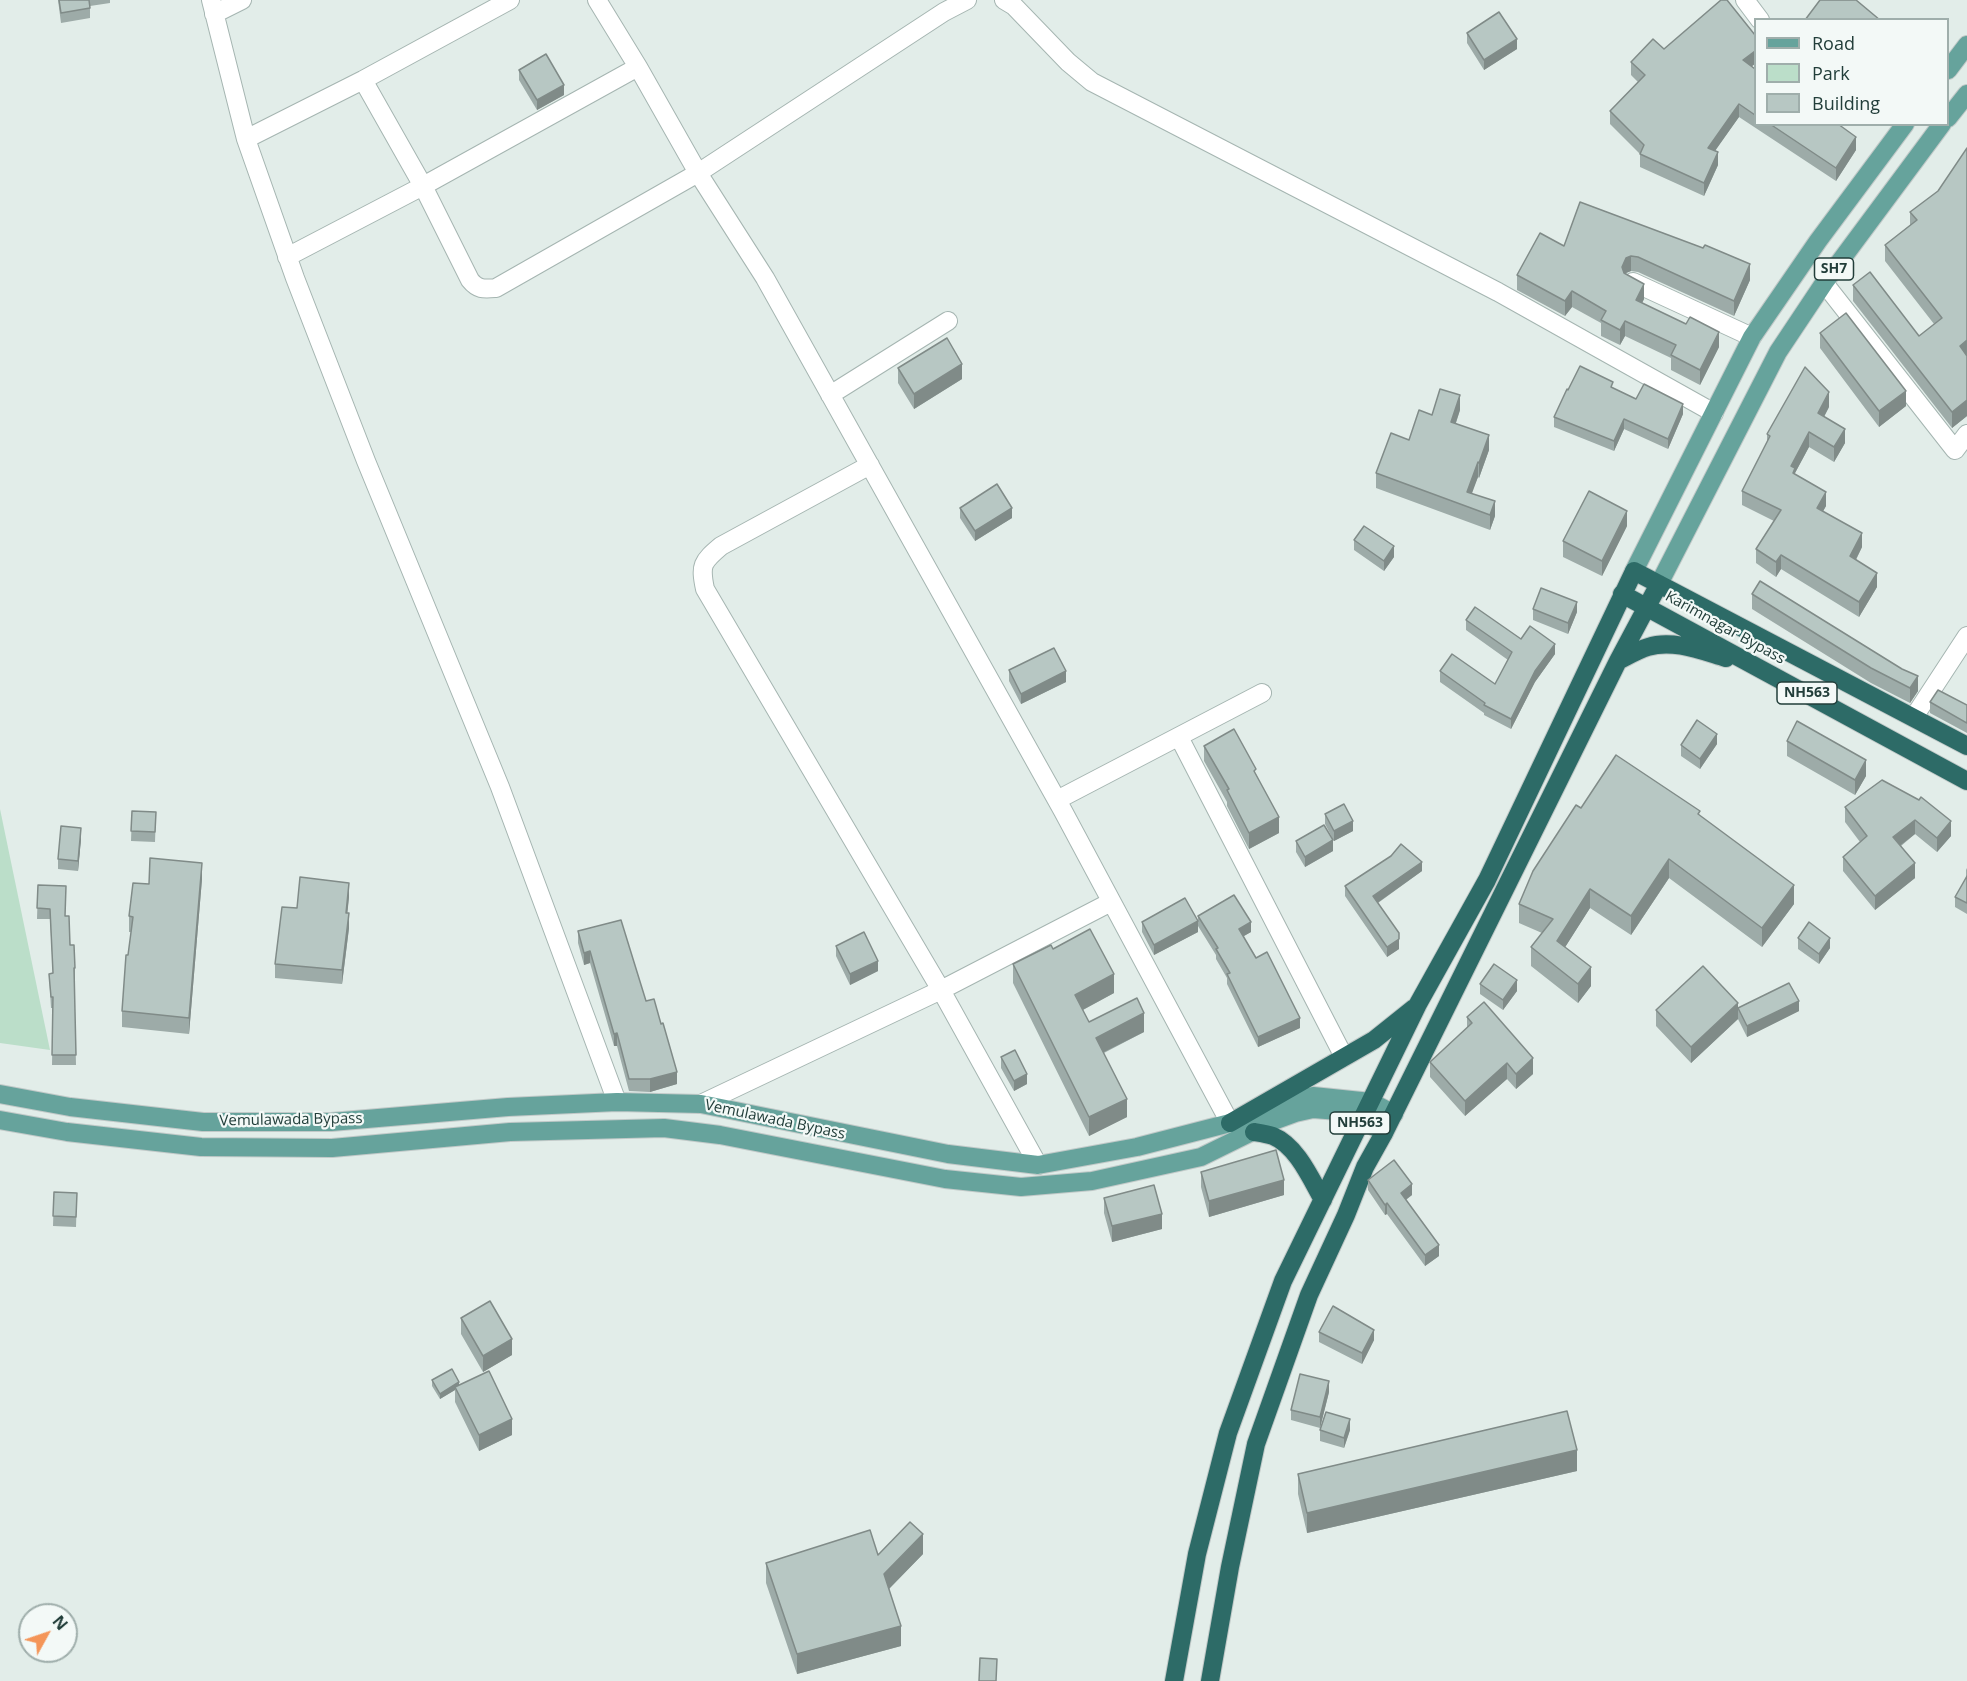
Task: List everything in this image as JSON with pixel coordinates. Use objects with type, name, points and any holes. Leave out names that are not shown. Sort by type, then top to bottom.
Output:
[{"type":"highway","name":"NH563","points":[[1174,1681],[1197,1554],[1228,1433],[1283,1281],[1418,1004],[1487,880],[1634,571],[1659,584],[1618,661],[1394,1114],[1365,1167],[1346,1215],[1309,1295],[1256,1444],[1230,1567],[1210,1681]]},
{"type":"highway","name":"Karimnagar Bypass","points":[[1659,584],[1967,746]]},
{"type":"highway","name":"Karimnagar Bypass","points":[[1622,594],[1967,781]]},
{"type":"highway","points":[[1618,661],[1649,647],[1666,644],[1696,649],[1765,670]]},
{"type":"highway","points":[[1230,1123],[1374,1040],[1418,1004]]},
{"type":"highway","points":[[1254,1132],[1271,1135],[1281,1140],[1301,1163],[1323,1200]]},
{"type":"main road","points":[[1949,68],[1967,45]]},
{"type":"main road","points":[[1949,116],[1967,94]]},
{"type":"main road","name":"SH7","points":[[1634,571],[1752,337],[1901,126]]},
{"type":"main road","name":"SH7","points":[[1659,584],[1778,352],[1824,283],[1941,126]]},
{"type":"main road","name":"Vemulawada Bypass","points":[[0,1094],[70,1107],[202,1122],[331,1122],[508,1107],[617,1102],[701,1104],[948,1154],[1038,1165],[1137,1147],[1230,1123],[1269,1107],[1313,1096],[1371,1102],[1394,1114]]},
{"type":"main road","name":"Vemulawada Bypass","points":[[0,1120],[67,1132],[201,1147],[332,1148],[510,1132],[664,1128],[720,1135],[945,1179],[1021,1187],[1092,1182],[1201,1157],[1276,1120],[1313,1109],[1340,1111],[1362,1119],[1384,1133]]},
{"type":"street","points":[[242,0],[212,7],[246,139],[287,257],[366,461],[500,787],[617,1102]]},
{"type":"street","points":[[246,139],[363,80],[510,0]]},
{"type":"street","points":[[597,0],[638,67],[698,174],[765,278],[1057,800],[1230,1123]]},
{"type":"street","points":[[363,80],[423,186],[470,280],[476,287],[483,290],[496,288],[698,174],[944,12],[968,0]]},
{"type":"street","points":[[1745,0],[1758,18]]},
{"type":"street","points":[[1013,2],[1068,63],[1092,82],[1498,292],[1714,413]]},
{"type":"street","points":[[287,257],[423,186],[638,67]]},
{"type":"street","points":[[1633,282],[1752,337]]},
{"type":"street","points":[[1824,283],[1961,455]]},
{"type":"street","points":[[830,395],[948,321]]},
{"type":"street","points":[[1961,455],[1967,434]]},
{"type":"street","points":[[870,465],[721,546],[705,559],[701,571],[705,589],[941,990],[1038,1165]]},
{"type":"street","points":[[1914,717],[1967,636]]},
{"type":"street","points":[[1057,800],[1262,693]]},
{"type":"street","points":[[1179,737],[1344,1057]]},
{"type":"street","points":[[701,1104],[941,990],[1111,903]]},
{"type":"green space","points":[[0,809],[50,1050],[0,1043]]},
{"type":"building","points":[[59,0],[89,0],[90,8],[61,13]]},
{"type":"building","points":[[1721,0],[1727,0],[1754,34],[1754,52],[1743,60],[1754,68],[1754,114],[1739,104],[1708,148],[1718,152],[1704,183],[1640,154],[1644,145],[1610,111],[1645,75],[1631,62],[1653,39],[1664,49]]},
{"type":"building","points":[[1820,0],[1856,0],[1878,18],[1806,18]]},
{"type":"building","points":[[1499,12],[1517,39],[1484,60],[1467,33]]},
{"type":"building","points":[[546,54],[564,85],[537,100],[519,70]]},
{"type":"building","points":[[1773,126],[1841,126],[1856,137],[1836,168]]},
{"type":"building","points":[[1967,148],[1967,340],[1960,346],[1967,356],[1967,400],[1952,412],[1853,285],[1870,272],[1919,336],[1942,318],[1885,245],[1917,220],[1910,212],[1938,191]]},
{"type":"building","points":[[1580,202],[1703,248],[1705,245],[1750,264],[1734,301],[1638,257],[1626,258],[1622,267],[1624,273],[1644,284],[1636,300],[1686,324],[1690,317],[1719,332],[1700,370],[1671,355],[1676,345],[1625,321],[1620,330],[1601,320],[1606,311],[1572,291],[1565,301],[1517,275],[1540,233],[1564,246]]},
{"type":"building","points":[[1846,313],[1906,391],[1879,411],[1820,333]]},
{"type":"building","points":[[947,338],[962,364],[914,394],[898,368]]},
{"type":"building","points":[[1580,366],[1613,382],[1611,387],[1636,399],[1644,384],[1683,404],[1668,439],[1624,419],[1614,441],[1554,417]]},
{"type":"building","points":[[1805,367],[1829,392],[1818,413],[1845,429],[1834,447],[1809,432],[1791,466],[1795,468],[1793,473],[1826,492],[1817,508],[1862,533],[1850,556],[1877,573],[1859,602],[1781,555],[1776,562],[1756,549],[1781,510],[1742,491],[1770,436],[1767,434]]},
{"type":"building","points":[[1440,389],[1460,395],[1451,422],[1489,435],[1467,492],[1495,501],[1490,515],[1376,473],[1391,433],[1409,440],[1419,410],[1432,415]]},
{"type":"building","points":[[997,484],[1012,508],[975,531],[960,508]]},
{"type":"building","points":[[1589,491],[1627,511],[1602,561],[1563,541]]},
{"type":"building","points":[[1364,526],[1394,546],[1384,561],[1354,540]]},
{"type":"building","points":[[1760,581],[1902,669],[1918,676],[1910,688],[1871,668],[1752,594]]},
{"type":"building","points":[[1541,588],[1577,602],[1568,623],[1533,609]]},
{"type":"building","points":[[1475,607],[1521,639],[1530,626],[1555,644],[1535,671],[1511,719],[1484,705],[1485,703],[1440,671],[1452,654],[1495,684],[1512,652],[1466,620]]},
{"type":"building","points":[[1054,648],[1066,671],[1021,694],[1009,670]]},
{"type":"building","points":[[1938,690],[1967,705],[1967,723],[1930,702]]},
{"type":"building","points":[[1697,720],[1717,734],[1700,759],[1681,745]]},
{"type":"building","points":[[1797,721],[1866,760],[1855,780],[1787,741]]},
{"type":"building","points":[[1234,729],[1279,817],[1249,833],[1227,790],[1229,789],[1204,746]]},
{"type":"building","points":[[1616,755],[1700,811],[1698,814],[1794,885],[1762,928],[1669,859],[1631,916],[1590,889],[1557,941],[1591,967],[1578,984],[1531,947],[1553,919],[1519,904],[1533,871],[1576,805],[1581,808]]},
{"type":"building","points":[[1882,780],[1919,800],[1921,797],[1951,821],[1937,838],[1915,820],[1893,837],[1915,863],[1875,896],[1843,857],[1867,836],[1845,807]]},
{"type":"building","points":[[1344,804],[1353,821],[1334,831],[1325,814]]},
{"type":"building","points":[[132,811],[156,812],[155,832],[131,831]]},
{"type":"building","points":[[1324,825],[1333,840],[1305,857],[1296,841]]},
{"type":"building","points":[[61,826],[81,828],[78,861],[58,859]]},
{"type":"building","points":[[1401,844],[1422,862],[1373,896],[1399,933],[1399,939],[1387,947],[1345,886],[1391,856]]},
{"type":"building","points":[[150,858],[202,863],[189,1018],[122,1011],[126,955],[128,955],[133,917],[129,916],[133,883],[149,884]]},
{"type":"building","points":[[1967,876],[1967,903],[1955,897]]},
{"type":"building","points":[[300,877],[349,883],[346,913],[349,913],[342,970],[275,964],[282,907],[297,908]]},
{"type":"building","points":[[38,885],[66,886],[65,916],[69,916],[70,945],[74,945],[76,1055],[52,1055],[53,997],[51,997],[49,974],[53,973],[50,909],[37,908]]},
{"type":"building","points":[[1234,895],[1251,922],[1239,929],[1256,958],[1267,952],[1300,1018],[1258,1037],[1227,974],[1230,973],[1216,949],[1218,948],[1198,916]]},
{"type":"building","points":[[1185,898],[1198,921],[1154,945],[1142,922]]},
{"type":"building","points":[[621,920],[646,1001],[654,999],[677,1072],[650,1079],[629,1079],[617,1033],[614,1034],[590,951],[584,953],[578,931]]},
{"type":"building","points":[[1809,922],[1830,938],[1819,954],[1798,938]]},
{"type":"building","points":[[1090,929],[1114,974],[1075,995],[1089,1022],[1137,998],[1144,1013],[1096,1038],[1127,1099],[1089,1117],[1013,964],[1051,945],[1053,949]]},
{"type":"building","points":[[864,932],[878,961],[850,974],[836,946]]},
{"type":"building","points":[[1494,964],[1517,980],[1503,1000],[1480,984]]},
{"type":"building","points":[[1703,966],[1738,1003],[1691,1047],[1656,1010]]},
{"type":"building","points":[[1789,983],[1799,1001],[1747,1026],[1738,1008]]},
{"type":"building","points":[[1484,1002],[1533,1058],[1516,1074],[1507,1063],[1465,1101],[1430,1062],[1472,1023],[1467,1017]]},
{"type":"building","points":[[1015,1050],[1027,1074],[1014,1081],[1001,1057]]},
{"type":"building","points":[[1276,1150],[1284,1180],[1209,1201],[1201,1172]]},
{"type":"building","points":[[1394,1160],[1412,1184],[1401,1193],[1439,1245],[1425,1255],[1368,1180]]},
{"type":"building","points":[[1154,1185],[1162,1214],[1112,1226],[1104,1198]]},
{"type":"building","points":[[54,1192],[77,1193],[76,1217],[53,1216]]},
{"type":"building","points":[[490,1301],[512,1339],[483,1356],[461,1318]]},
{"type":"building","points":[[1333,1306],[1374,1330],[1362,1353],[1319,1332]]},
{"type":"building","points":[[452,1369],[459,1382],[440,1394],[432,1380]]},
{"type":"building","points":[[489,1371],[512,1419],[479,1435],[455,1387]]},
{"type":"building","points":[[1300,1374],[1329,1381],[1320,1417],[1291,1410]]},
{"type":"building","points":[[1567,1411],[1577,1450],[1307,1513],[1298,1474]]},
{"type":"building","points":[[1326,1412],[1350,1419],[1344,1438],[1320,1430]]},
{"type":"building","points":[[910,1522],[923,1534],[884,1574],[901,1626],[797,1654],[766,1563],[870,1530],[878,1555]]},
{"type":"building","points":[[980,1658],[997,1659],[996,1681],[979,1681]]}]
